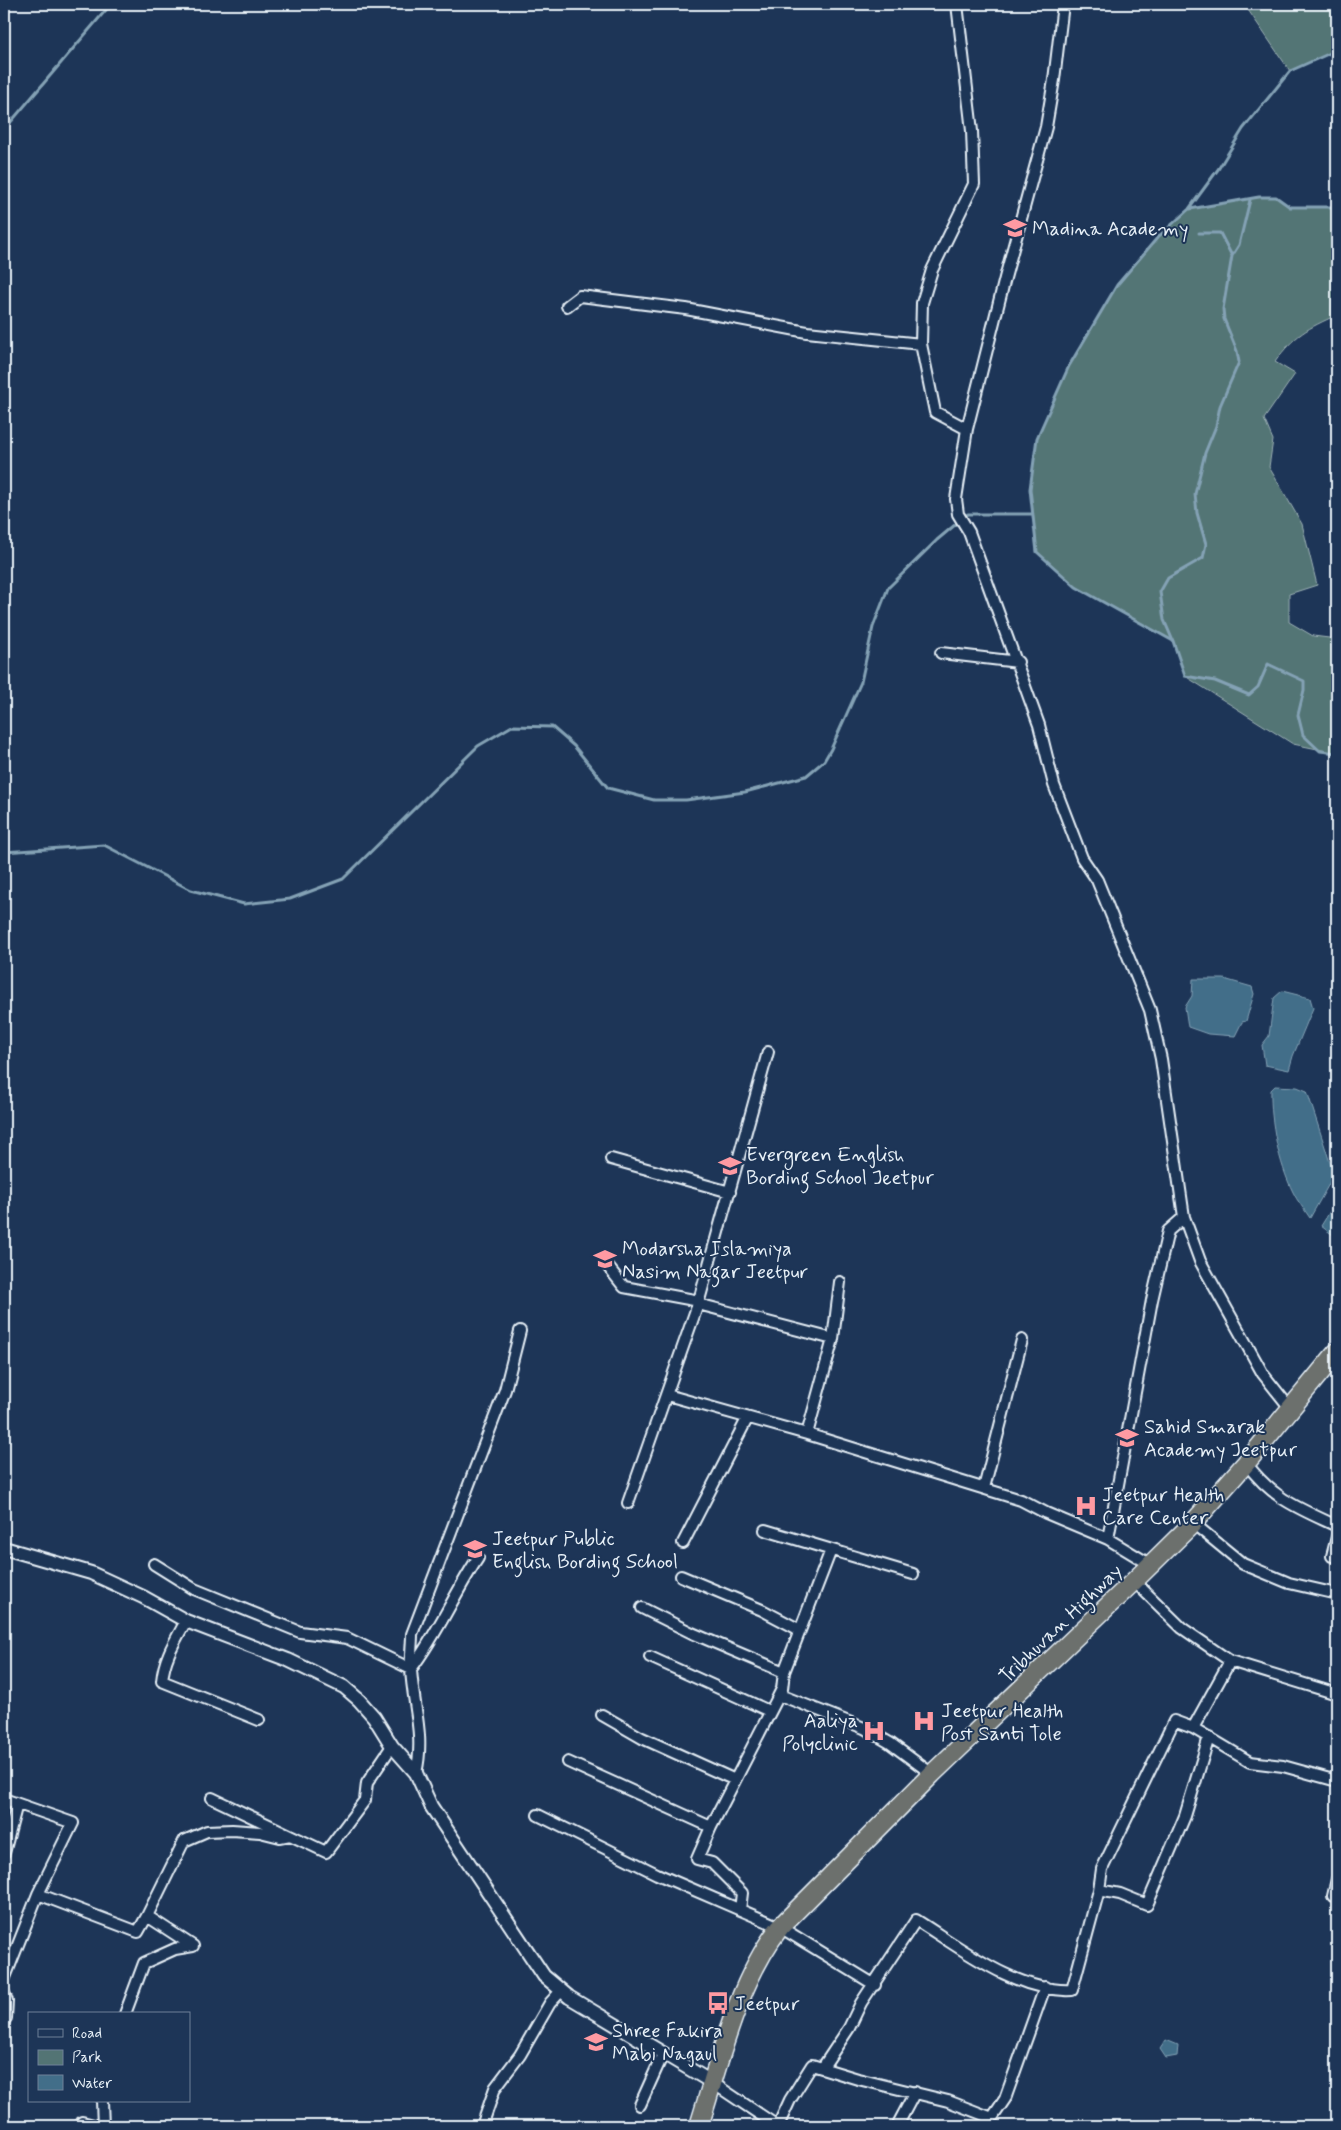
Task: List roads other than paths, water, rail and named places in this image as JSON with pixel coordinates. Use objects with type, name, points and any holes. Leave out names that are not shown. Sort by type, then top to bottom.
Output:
[{"type":"highway","name":"Tribhuvan Highway","points":[[699,2126],[744,1989],[763,1948],[780,1928],[932,1774],[1151,1565],[1193,1522],[1246,1463],[1337,1352]]},
{"type":"street","points":[[957,4],[972,131],[974,184],[932,270],[922,303],[921,344],[935,412],[967,429]]},
{"type":"street","points":[[1063,4],[1046,127],[967,429],[956,499],[958,514],[969,532],[1018,662],[1039,725],[1054,786],[1082,858],[1098,880],[1150,1010],[1161,1059],[1184,1218],[1200,1261],[1263,1374],[1290,1408]]},
{"type":"street","points":[[567,306],[580,296],[686,309],[807,332],[921,344]]},
{"type":"street","points":[[941,653],[1018,662]]},
{"type":"street","points":[[628,1503],[698,1304],[768,1052]]},
{"type":"street","points":[[611,1159],[730,1192]]},
{"type":"street","points":[[1108,1539],[1152,1300],[1168,1231],[1184,1218]]},
{"type":"street","points":[[609,1268],[624,1286],[694,1300],[698,1304],[833,1339]]},
{"type":"street","points":[[808,1434],[833,1339],[840,1282]]},
{"type":"street","points":[[416,1773],[420,1755],[420,1736],[411,1669],[412,1634],[505,1390],[520,1331]]},
{"type":"street","points":[[984,1488],[1022,1340]]},
{"type":"street","points":[[667,1395],[808,1434],[1021,1500],[1046,1513],[1108,1539],[1151,1565]]},
{"type":"street","points":[[683,1543],[747,1418]]},
{"type":"street","points":[[1246,1463],[1260,1482],[1288,1503],[1337,1526]]},
{"type":"street","points":[[1193,1522],[1243,1564],[1289,1583],[1337,1594]]},
{"type":"street","points":[[765,1530],[913,1574]]},
{"type":"street","points":[[1332,1556],[1337,1537]]},
{"type":"street","points":[[4,1548],[91,1573],[143,1597],[186,1621],[288,1660],[344,1687],[374,1717],[392,1746],[416,1773],[431,1806],[544,1976],[561,1991],[713,2083],[777,2126],[790,2100],[812,2065],[973,2109],[992,2118]]},
{"type":"street","points":[[740,1910],[742,1894],[712,1863],[697,1859],[769,1711],[782,1690],[784,1672],[830,1550]]},
{"type":"street","points":[[411,1669],[433,1637],[463,1580],[478,1558]]},
{"type":"street","points":[[154,1564],[194,1589],[300,1632],[348,1638],[411,1669]]},
{"type":"street","points":[[681,1576],[762,1610],[800,1630]]},
{"type":"street","points":[[1134,1581],[1182,1628],[1230,1661],[1337,1694]]},
{"type":"street","points":[[642,1608],[784,1672]]},
{"type":"street","points":[[186,1621],[170,1650],[163,1668],[162,1680],[259,1720]]},
{"type":"street","points":[[650,1657],[769,1711]]},
{"type":"street","points":[[1193,1728],[1230,1661]]},
{"type":"street","points":[[778,1697],[784,1697],[864,1728],[890,1743],[932,1774]]},
{"type":"street","points":[[602,1715],[642,1738],[735,1780]]},
{"type":"street","points":[[823,2067],[849,2028],[862,2003],[875,1985],[895,1950],[916,1920],[1013,1979],[1056,1991],[1072,1990],[1099,1890],[1102,1869],[1174,1721],[1193,1728],[1250,1762],[1283,1766],[1337,1780]]},
{"type":"street","points":[[1099,1890],[1120,1894],[1146,1905],[1185,1816],[1209,1737]]},
{"type":"street","points":[[212,1798],[326,1852],[365,1800],[367,1783],[392,1746]]},
{"type":"street","points":[[568,1762],[711,1827]]},
{"type":"street","points":[[4,1799],[72,1823],[38,1894],[4,1980]]},
{"type":"street","points":[[4,1854],[17,1804]]},
{"type":"street","points":[[538,1815],[657,1874],[780,1928],[875,1985]]},
{"type":"street","points":[[38,1894],[138,1932],[184,1841],[207,1832],[232,1830],[260,1832],[280,1837],[290,1835]]},
{"type":"street","points":[[1337,1879],[1333,1896],[1337,1897]]},
{"type":"street","points":[[126,2012],[144,1963],[175,1949],[193,1946],[146,1916]]},
{"type":"street","points":[[983,2126],[992,2118],[1005,2099],[1045,1987]]},
{"type":"street","points":[[482,2126],[495,2088],[520,2055],[550,2003],[561,1991]]},
{"type":"street","points":[[4,1993],[7,2001],[6,2018],[4,2017]]},
{"type":"street","points":[[640,2105],[663,2054]]},
{"type":"street","points":[[896,2126],[915,2092]]},
{"type":"street","points":[[102,2102],[103,2126]]},
{"type":"street","points":[[81,2126],[82,2122],[98,2126]]},
{"type":"water","points":[[1193,979],[1224,979],[1252,987],[1254,994],[1246,1021],[1242,1022],[1235,1036],[1208,1034],[1188,1027],[1185,1007],[1192,996]]},
{"type":"water","points":[[1282,991],[1310,998],[1313,1008],[1289,1070],[1265,1065],[1262,1045],[1269,1036],[1274,998]]},
{"type":"water","points":[[1275,1086],[1297,1087],[1307,1091],[1334,1175],[1310,1218],[1293,1192],[1280,1156],[1271,1102],[1271,1090]]},
{"type":"water","points":[[1337,1200],[1337,1230],[1333,1235],[1321,1226]]},
{"type":"water","points":[[1166,2040],[1178,2045],[1177,2056],[1166,2058],[1160,2049]]},
{"type":"waterway","points":[[4,130],[111,4]]},
{"type":"waterway","points":[[1173,641],[1076,587],[1037,552],[1030,489],[1037,438],[1069,366],[1117,285],[1158,237],[1189,209],[1219,168],[1243,129],[1290,71],[1337,50]]},
{"type":"waterway","points":[[1190,209],[1259,197],[1276,197],[1290,207],[1337,207]]},
{"type":"waterway","points":[[1232,256],[1239,245],[1250,200]]},
{"type":"waterway","points":[[1199,233],[1220,233],[1232,256],[1223,309],[1224,319],[1237,351],[1239,362],[1220,406],[1216,426],[1205,453],[1195,494],[1197,513],[1206,544],[1203,558],[1168,578],[1160,592],[1164,620],[1185,676],[1215,681],[1249,695],[1258,687],[1268,664],[1304,681],[1304,690],[1298,715],[1303,735],[1320,751],[1337,753]]},
{"type":"waterway","points":[[4,852],[104,845],[191,890],[244,904],[290,899],[343,879],[478,746],[512,726],[552,727],[574,746],[608,788],[654,800],[686,800],[745,792],[806,776],[824,761],[861,682],[873,627],[888,588],[937,540],[968,514],[1033,514]]},
{"type":"place","name":"Madina Academy","points":[[1015,228]]},
{"type":"place","name":"Evergreen English Bording School Jeetpur","points":[[730,1166]]},
{"type":"place","name":"Modarsha Islamiya Nasim Nagar Jeetpur","points":[[605,1259]]},
{"type":"place","name":"Sahid Smarak Academy Jeetpur","points":[[1127,1438]]},
{"type":"place","name":"Jeetpur Health Care Center","points":[[1086,1506]]},
{"type":"place","name":"Jeetpur Public English Bording School","points":[[475,1549]]},
{"type":"place","name":"Jeetpur Health Post Santi Tole","points":[[924,1721]]},
{"type":"place","name":"Aaliya Polyclinic","points":[[874,1731]]},
{"type":"place","name":"Jeetpur","points":[[718,2003]]},
{"type":"place","name":"Shree Fakira Mabi Nagaul","points":[[596,2042]]}]
